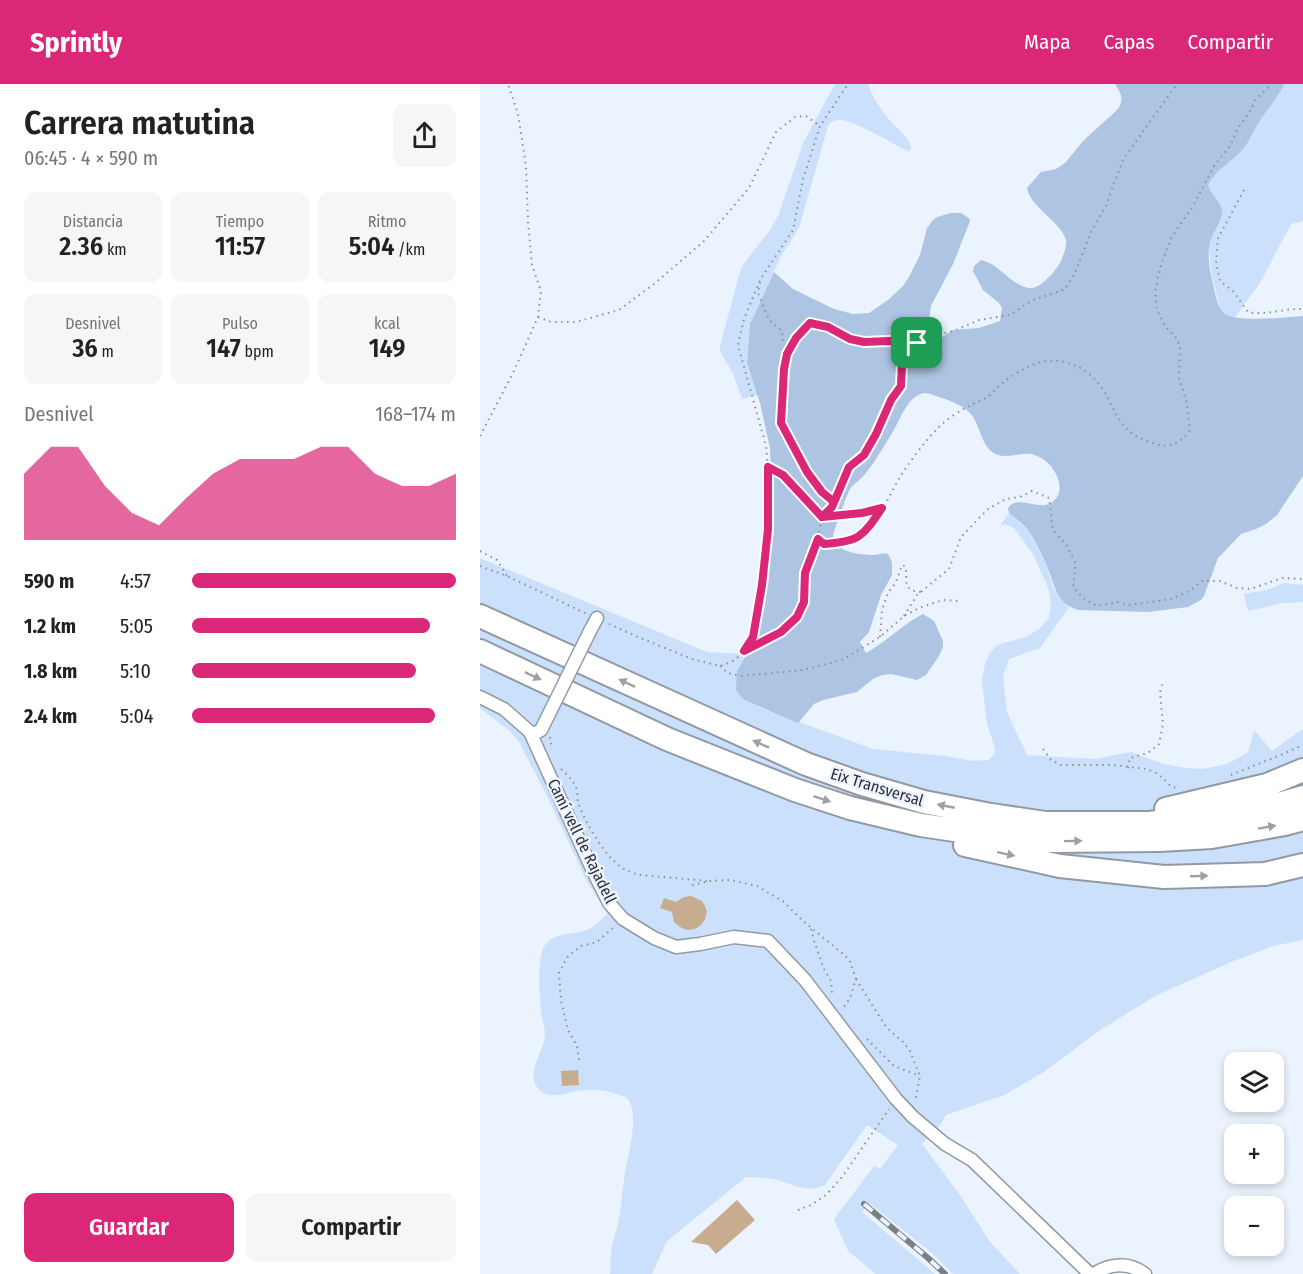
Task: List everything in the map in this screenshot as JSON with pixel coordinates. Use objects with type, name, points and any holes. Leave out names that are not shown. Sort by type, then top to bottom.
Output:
[{"type":"highway","name":"Eix Transversal","points":[[480,616],[806,764],[862,784],[924,802],[1045,824],[1149,823],[1220,815],[1303,797]]},
{"type":"highway","name":"Eix Transversal","points":[[480,651],[667,738],[795,790],[850,808],[921,825],[988,836],[1051,841],[1160,840],[1212,837],[1303,819]]},
{"type":"highway","points":[[1045,824],[1129,817],[1168,809],[1267,785],[1303,770]]},
{"type":"highway","points":[[850,808],[902,831],[1060,866],[1164,877],[1265,874],[1303,865]]},
{"type":"street","points":[[536,733],[548,718],[597,618]]},
{"type":"street","name":"Camí vell de Rajadell","points":[[480,697],[504,709],[530,732],[536,733],[593,871],[609,903],[623,919],[654,938],[676,947],[734,937],[768,940],[805,980],[896,1099],[945,1144],[972,1160],[1092,1274]]},
{"type":"street","points":[[1092,1274],[1114,1265],[1127,1266],[1145,1274]]},
{"type":"path","points":[[480,436],[513,373],[538,317],[541,291],[532,265],[526,166],[518,114],[508,84]]},
{"type":"path","points":[[744,651],[753,637],[762,585],[768,529],[768,467],[766,446],[738,345],[744,319],[760,280],[793,230],[803,179],[820,126],[848,84]]},
{"type":"path","points":[[720,666],[731,662],[744,651],[781,632],[797,617],[804,602],[805,573],[818,539],[822,517],[832,507],[849,467],[864,455],[891,400],[901,386],[905,352],[917,343],[979,320],[1010,315],[1031,301],[1065,289],[1075,273],[1091,232],[1106,206],[1124,158],[1177,84]]},
{"type":"path","points":[[818,539],[824,544],[843,543],[865,532],[872,525],[904,472],[937,428],[970,405],[987,397],[1016,373],[1040,362],[1050,360],[1069,363],[1092,377],[1106,393],[1125,427],[1141,439],[1164,447],[1187,434],[1190,424],[1179,378],[1180,347],[1157,310],[1155,294],[1158,277],[1171,238],[1193,206],[1214,166],[1230,146],[1256,99],[1271,84]]},
{"type":"path","points":[[538,317],[550,322],[576,322],[619,310],[654,284],[704,241],[749,188],[776,132],[795,117],[806,116],[820,126]]},
{"type":"path","points":[[1244,190],[1218,238],[1216,263],[1220,281],[1233,291],[1248,312],[1260,314],[1303,309]]},
{"type":"path","points":[[760,280],[758,293],[769,320],[782,331],[783,343],[790,348]]},
{"type":"path","points":[[834,502],[822,492],[807,472],[781,423],[784,369],[790,348],[810,323],[828,327],[850,339],[864,342],[917,343]]},
{"type":"path","points":[[768,467],[783,475],[822,517]]},
{"type":"path","points":[[904,616],[917,595],[949,569],[961,537],[988,509],[1006,499],[1020,497],[1032,491],[1049,498],[1053,530],[1067,546],[1076,564],[1073,587],[1083,598],[1097,606],[1118,602],[1129,605],[1172,599],[1191,590],[1202,581],[1220,581],[1237,588],[1251,589],[1282,578],[1303,579]]},
{"type":"path","points":[[822,517],[862,513],[882,508]]},
{"type":"path","points":[[480,551],[497,560],[507,576]]},
{"type":"path","points":[[880,637],[882,610],[902,565],[907,571],[907,587],[912,591],[921,592]]},
{"type":"path","points":[[480,566],[507,576],[638,637],[692,659],[720,666],[728,673],[740,676],[803,669],[842,660],[880,637],[904,616],[943,600],[959,601]]},
{"type":"path","points":[[1128,768],[1130,758],[1148,753],[1159,744],[1163,724],[1160,692],[1163,681]]},
{"type":"path","points":[[536,733],[550,736],[551,755]]},
{"type":"path","points":[[1229,776],[1303,744]]},
{"type":"path","points":[[1043,749],[1051,760],[1061,765],[1113,765],[1147,769],[1178,789]]},
{"type":"path","points":[[557,765],[574,784],[587,821],[603,849],[617,864],[640,875],[709,881],[729,880],[756,886],[784,902],[849,959],[856,979],[886,1027],[910,1051],[920,1076],[913,1116]]},
{"type":"path","points":[[692,885],[709,881]]},
{"type":"path","points":[[579,1060],[577,1046],[568,1030],[561,1001],[559,973],[568,956],[581,946],[597,942],[623,919]]},
{"type":"path","points":[[811,927],[831,981],[831,993],[837,1001]]},
{"type":"path","points":[[836,1020],[850,998],[856,979]]},
{"type":"path","points":[[862,1034],[894,1065],[920,1076]]},
{"type":"path","points":[[798,1210],[826,1195],[842,1177],[896,1099]]},
{"type":"shaded area","points":[[835,84],[868,84],[879,106],[906,137],[911,147],[909,152],[849,122],[840,120],[829,124],[799,228],[781,256],[750,324],[747,363],[758,395],[742,399],[733,374],[720,351],[739,275],[743,265],[778,216],[804,141]]},
{"type":"shaded area","points":[[1115,84],[1284,84],[1246,145],[1208,185],[1222,209],[1220,221],[1210,243],[1209,258],[1217,302],[1227,315],[1247,319],[1303,316],[1303,476],[1277,515],[1266,524],[1241,534],[1218,558],[1201,600],[1188,607],[1148,612],[1078,610],[1061,598],[1032,537],[1026,527],[1009,513],[1008,508],[1017,502],[1040,505],[1051,503],[1057,498],[1059,491],[1058,477],[1054,470],[1043,459],[1033,455],[998,455],[987,446],[967,410],[932,394],[919,395],[910,401],[870,468],[850,489],[833,538],[836,544],[844,550],[865,555],[888,554],[892,562],[892,575],[881,595],[869,632],[860,642],[866,653],[923,614],[934,621],[943,641],[939,656],[926,675],[917,680],[891,674],[882,675],[857,692],[814,704],[798,723],[744,700],[736,690],[737,671],[757,635],[765,606],[773,526],[770,448],[760,403],[747,363],[750,324],[774,272],[793,289],[834,309],[853,314],[869,313],[903,286],[920,255],[927,228],[933,220],[951,213],[961,213],[970,219],[969,224],[953,264],[931,306],[928,325],[931,340],[941,338],[953,330],[979,328],[1000,321],[1002,308],[983,290],[973,271],[974,266],[981,260],[988,262],[1016,283],[1029,288],[1040,285],[1056,269],[1063,257],[1066,240],[1059,227],[1034,202],[1027,188],[1041,172],[1056,169],[1065,163],[1084,140],[1117,110],[1121,97]]},
{"type":"shaded area","points":[[1284,84],[1303,84],[1303,221],[1291,224],[1260,283],[1235,317],[1221,310],[1212,278],[1209,247],[1222,207],[1212,195],[1208,185],[1219,171],[1244,149]]},
{"type":"shaded area","points":[[1009,513],[1028,530],[1046,564],[1053,587],[1069,607],[1040,648],[1009,659],[1003,676],[1007,712],[1027,755],[1094,759],[1131,752],[1164,764],[1203,769],[1227,764],[1248,752],[1254,730],[1272,751],[1303,729],[1303,940],[1273,946],[1155,996],[1099,1031],[1044,1072],[1004,1095],[946,1115],[922,1144],[960,1195],[990,1242],[1020,1274],[953,1274],[932,1253],[869,1203],[862,1212],[935,1274],[876,1274],[848,1251],[834,1219],[874,1166],[880,1169],[898,1145],[867,1125],[825,1185],[812,1189],[774,1179],[746,1177],[667,1241],[652,1274],[610,1274],[611,1250],[619,1220],[633,1130],[630,1103],[622,1096],[598,1090],[559,1095],[547,1094],[537,1087],[533,1075],[545,1035],[539,988],[542,951],[545,945],[555,937],[591,928],[608,914],[586,880],[519,742],[510,731],[480,708],[480,558],[707,652],[745,654],[737,671],[744,700],[761,708],[873,749],[973,761],[989,760],[995,753],[995,748],[987,724],[982,681],[989,654],[997,645],[1026,637],[1039,629],[1049,618],[1051,607],[1047,585],[1033,554],[1014,528],[1005,524],[1000,526]]},
{"type":"shaded area","points":[[1285,583],[1303,584],[1303,602],[1284,603],[1248,611],[1244,594],[1267,590]]},
{"type":"building","points":[[691,896],[702,901],[707,912],[701,925],[687,930],[674,922],[672,912],[660,908],[664,898],[676,902]]},
{"type":"building","points":[[578,1070],[579,1085],[562,1086],[561,1071]]},
{"type":"building","points":[[737,1200],[755,1220],[716,1254],[708,1245],[691,1242]]},
{"type":"railway","points":[[864,1204],[945,1274]]},
{"type":"route","points":[[917,343],[864,342],[850,339],[828,327],[810,323],[796,338],[787,354],[781,423],[807,472],[822,492],[834,502],[822,517],[862,513],[882,508],[865,532],[848,542],[824,544],[818,539],[805,573],[804,602],[797,617],[781,632],[744,651],[753,637],[762,585],[768,529],[768,467],[783,475],[822,517],[832,507],[849,467],[864,455],[876,434],[891,400],[901,386],[905,352],[917,343]]}]
